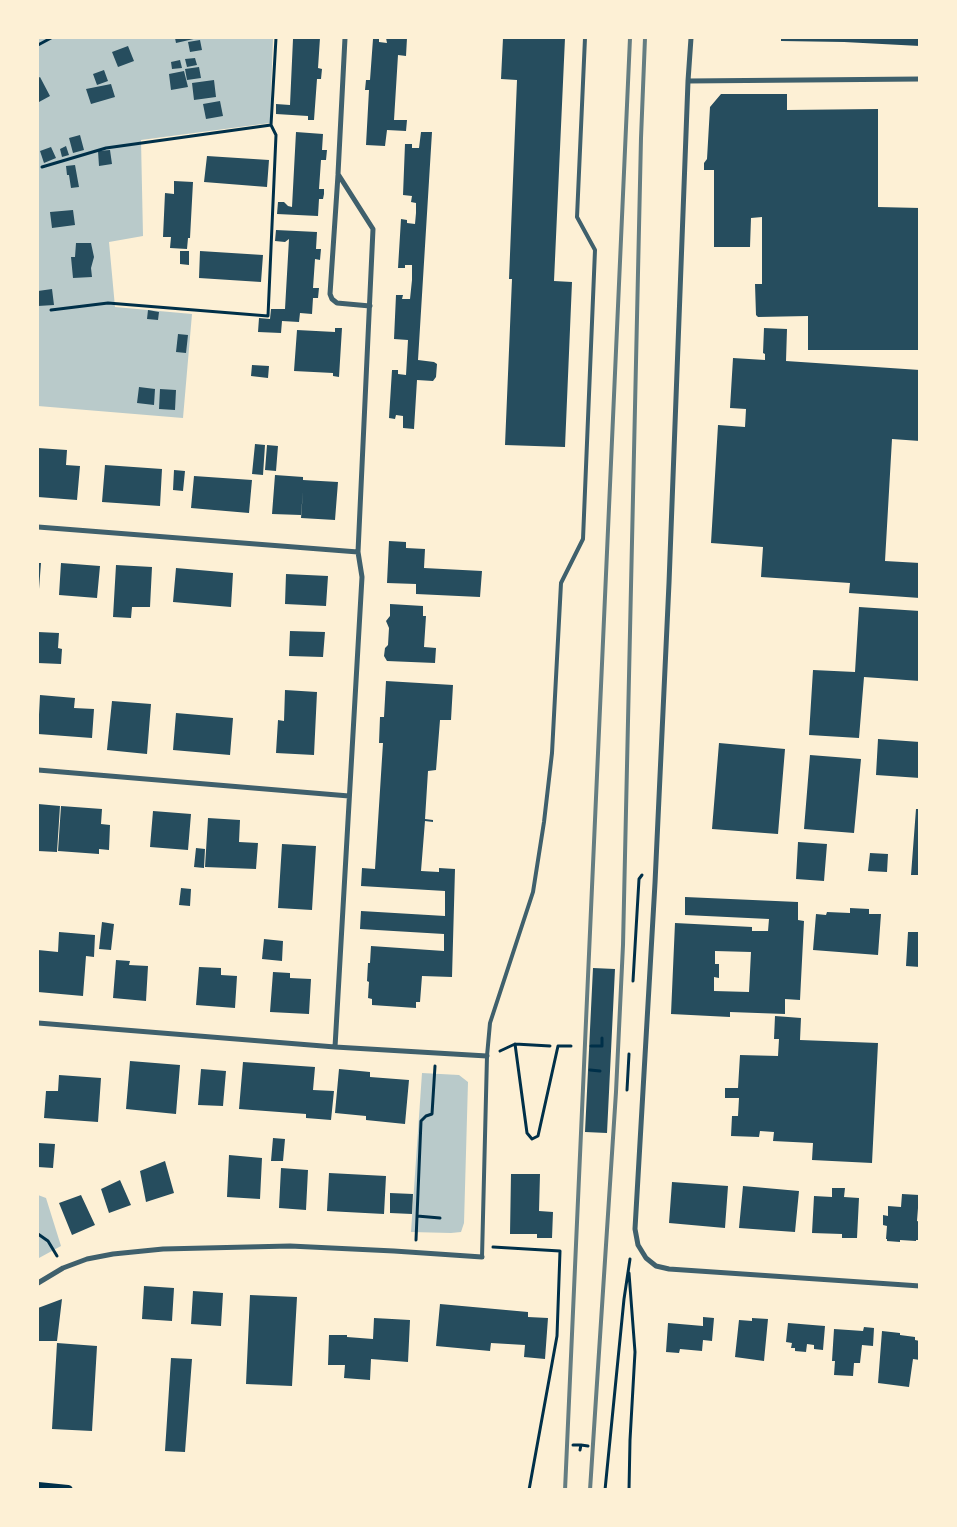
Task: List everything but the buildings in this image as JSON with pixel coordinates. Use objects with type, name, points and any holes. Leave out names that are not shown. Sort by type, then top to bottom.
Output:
[{"type":"main road","points":[[38,1487],[68,1490]]},
{"type":"street","points":[[345,38],[330,294],[337,303],[370,306]]},
{"type":"street","points":[[691,38],[669,583],[635,1229],[638,1245],[646,1258],[656,1266],[669,1269],[920,1286]]},
{"type":"street","points":[[688,81],[920,79]]},
{"type":"street","points":[[335,1047],[362,577],[358,552],[373,229],[338,174]]},
{"type":"street","points":[[38,527],[358,552]]},
{"type":"street","points":[[38,770],[349,796]]},
{"type":"street","points":[[38,1023],[335,1047],[488,1056]]},
{"type":"street","points":[[38,1282],[64,1268],[87,1259],[113,1254],[163,1249],[225,1247],[328,1248],[482,1257]]},
{"type":"lane","points":[[482,1257],[490,1023],[533,892],[552,753],[561,583],[583,539],[595,250],[577,217],[585,38]]},
{"type":"path","points":[[38,45],[51,38]]},
{"type":"path","points":[[51,310],[108,303],[268,316],[276,135],[272,125],[276,38]]},
{"type":"path","points":[[42,167],[106,148],[272,125]]},
{"type":"path","points":[[591,1046],[602,1046],[602,1038]]},
{"type":"path","points":[[550,1046],[515,1044],[527,1134],[532,1139],[538,1136],[558,1046],[571,1046]]},
{"type":"path","points":[[627,1090],[629,1054]]},
{"type":"path","points":[[416,1232],[421,1121],[426,1116],[432,1114],[435,1066]]},
{"type":"path","points":[[590,1070],[600,1071]]},
{"type":"path","points":[[417,1216],[440,1218]]},
{"type":"path","points":[[38,1234],[48,1241],[64,1268]]},
{"type":"path","points":[[482,1246],[560,1251],[557,1336],[529,1490]]},
{"type":"path","points":[[605,1490],[630,1256]]},
{"type":"path","points":[[628,1265],[635,1352],[629,1490]]},
{"type":"path","points":[[573,1445],[588,1446]]},
{"type":"path","points":[[580,1450],[581,1445]]},
{"type":"shaded area","points":[[38,38],[273,38],[270,123],[141,140],[143,236],[109,242],[115,307],[192,314],[183,418],[38,406]]},
{"type":"shaded area","points":[[422,1073],[459,1075],[468,1082],[464,1223],[461,1232],[411,1232]]},
{"type":"shaded area","points":[[38,1195],[46,1198],[61,1246],[39,1258],[38,1257]]},
{"type":"railway","points":[[565,1490],[630,38]]},
{"type":"railway","points":[[590,1490],[616,1092],[623,945],[641,138],[645,38]]}]
